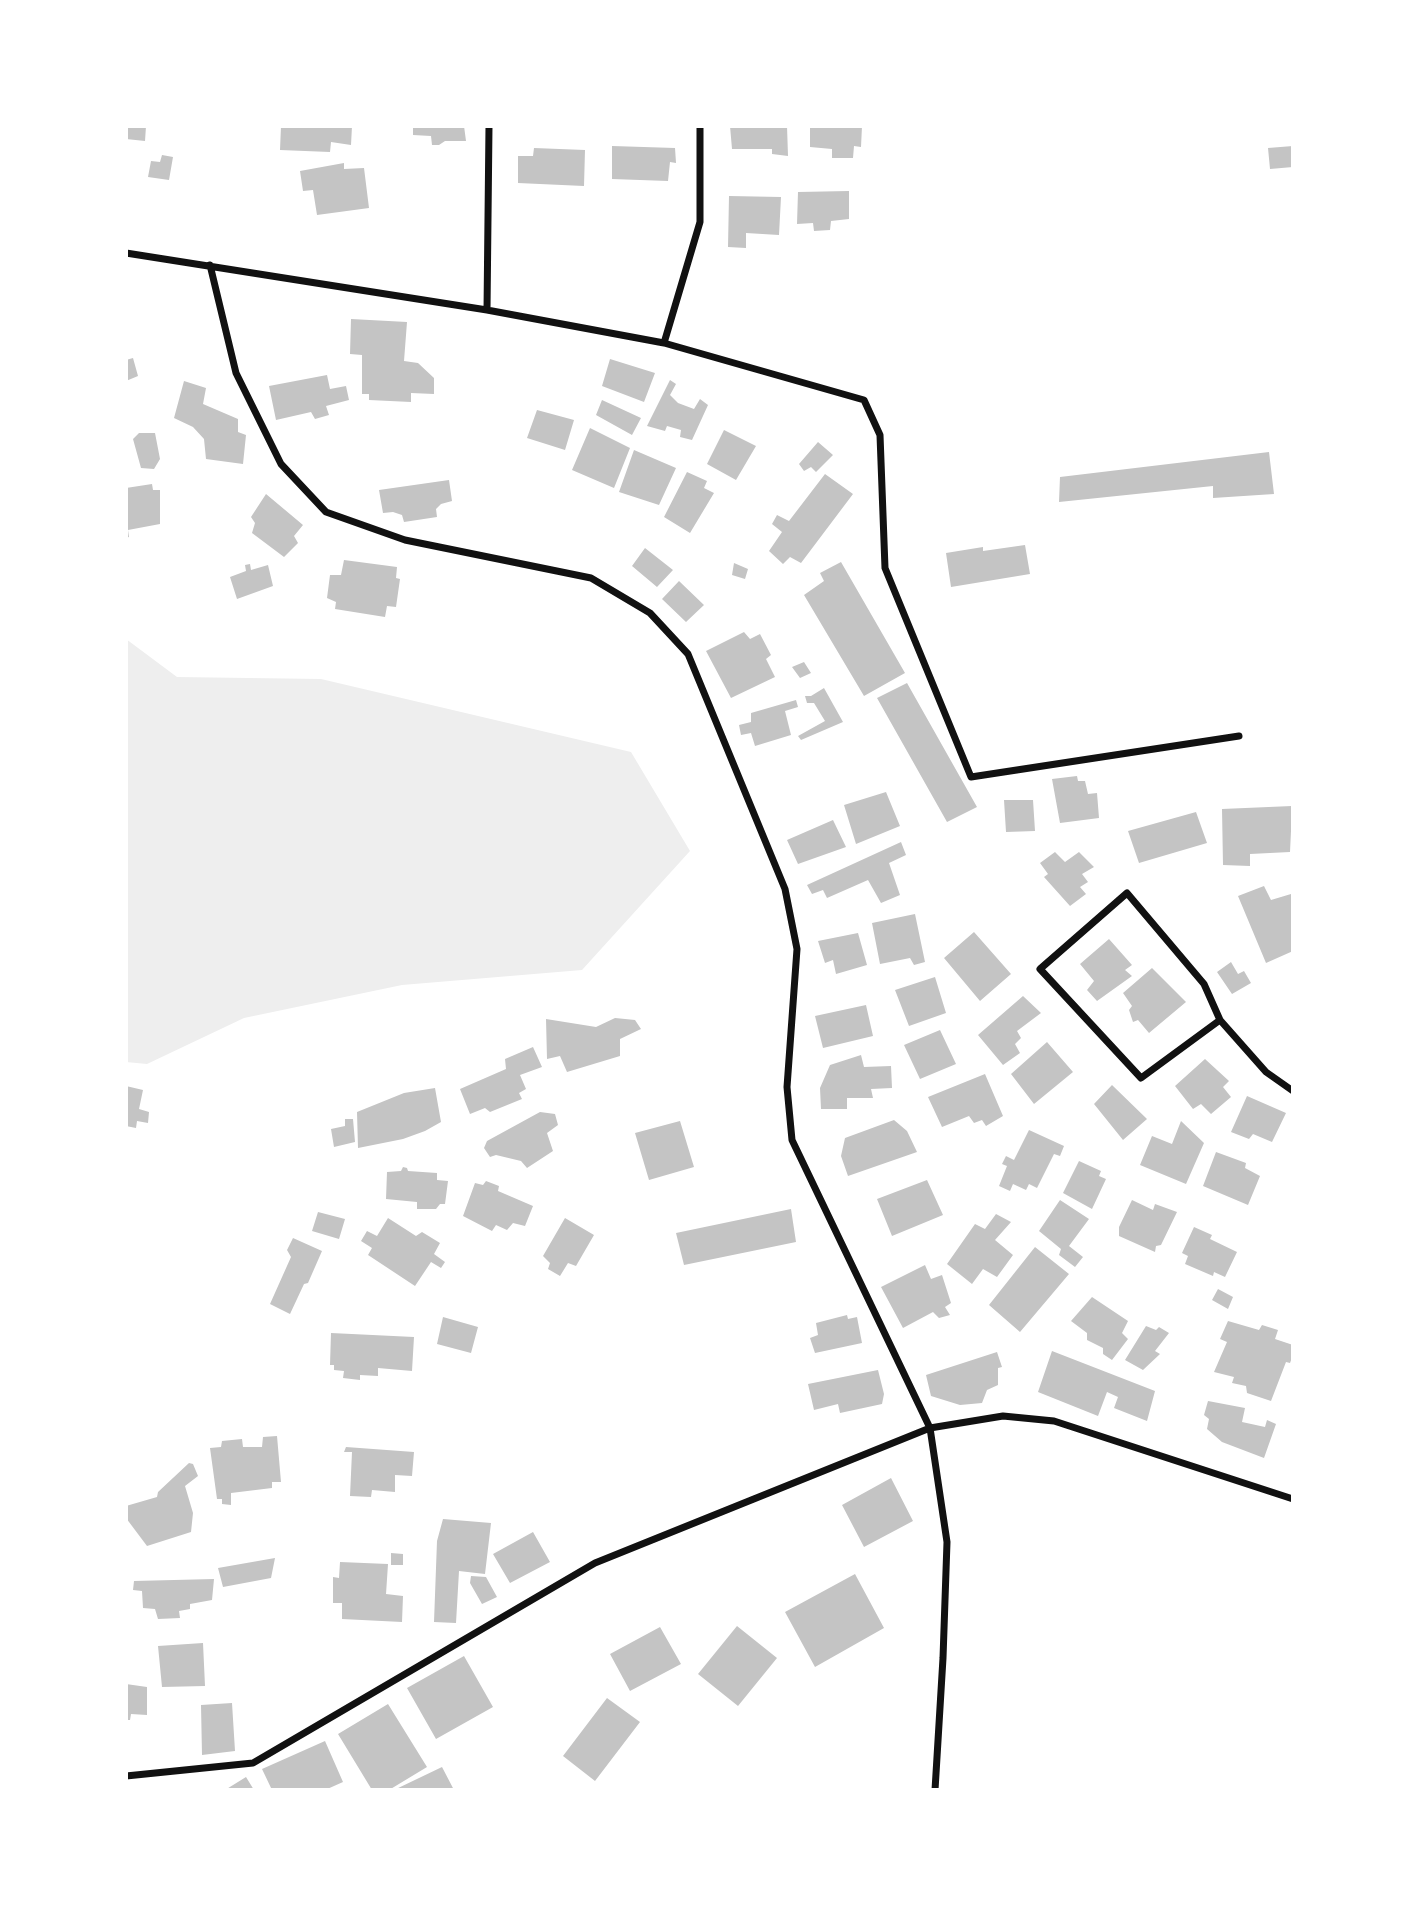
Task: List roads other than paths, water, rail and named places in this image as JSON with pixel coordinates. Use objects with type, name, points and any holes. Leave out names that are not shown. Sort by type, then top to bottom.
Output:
[{"type":"street","points":[[487,310],[489,126]]},
{"type":"street","points":[[664,343],[700,222],[700,126]]},
{"type":"street","points":[[126,253],[487,310],[664,343],[864,400],[880,435],[885,568],[971,777],[1240,736]]},
{"type":"street","points":[[210,265],[236,373],[281,464],[326,512],[405,540],[591,578],[650,613],[688,654],[785,889],[797,949],[788,1087],[792,1140],[930,1427],[947,1542],[935,1790]]},
{"type":"street","points":[[1220,1020],[1141,1078],[1040,970],[1127,893],[1204,984],[1220,1020],[1266,1072],[1293,1091]]},
{"type":"street","points":[[126,1776],[253,1763],[595,1563],[930,1427],[1003,1416],[1054,1421],[1293,1499]]}]
